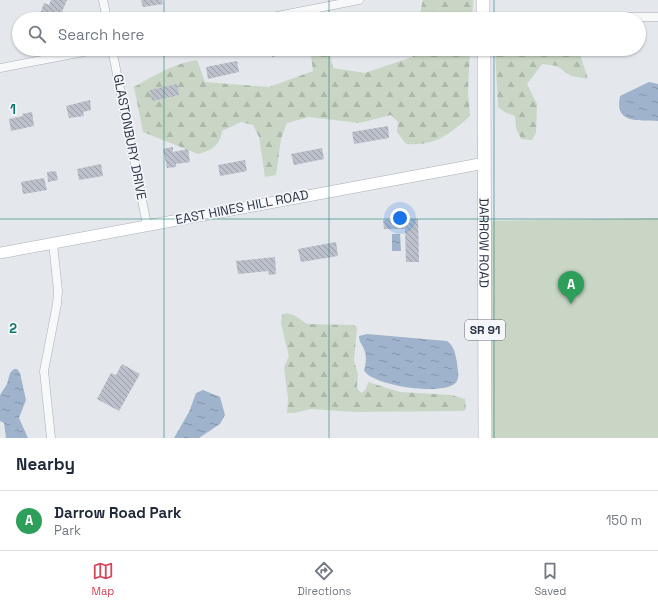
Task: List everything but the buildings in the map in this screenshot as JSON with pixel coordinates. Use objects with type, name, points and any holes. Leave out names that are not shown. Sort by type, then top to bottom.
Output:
[{"type":"main road","points":[[483,0],[483,12]]},
{"type":"main road","name":"DARROW ROAD","points":[[484,56],[485,438]]},
{"type":"street","points":[[103,0],[106,12]]},
{"type":"street","points":[[298,12],[359,0]]},
{"type":"street","points":[[646,17],[658,17]]},
{"type":"street","points":[[0,68],[63,56]]},
{"type":"street","name":"GLASTONBURY DRIVE","points":[[113,56],[146,225]]},
{"type":"street","name":"EAST HINES HILL ROAD","points":[[0,253],[485,163]]},
{"type":"street","points":[[52,438],[44,388],[44,371],[57,304],[58,291],[53,243]]},
{"type":"green space","points":[[423,0],[473,0],[472,12],[420,12]]},
{"type":"green space","points":[[311,56],[330,56],[333,68],[365,73],[413,56],[470,56],[468,91],[470,116],[455,129],[441,138],[416,144],[406,144],[397,132],[398,122],[391,115],[359,123],[309,117],[287,123],[281,139],[276,175],[265,177],[259,137],[253,125],[241,122],[222,131],[217,144],[214,147],[198,154],[143,132],[134,87],[156,74],[172,67],[197,60],[205,82],[269,87],[313,71]]},
{"type":"green space","points":[[495,56],[581,56],[588,79],[571,76],[557,66],[542,64],[527,84],[537,104],[536,133],[532,140],[521,139],[516,128],[515,116],[506,113],[498,107]]},
{"type":"green space","points":[[658,218],[658,438],[485,438],[485,221]]},
{"type":"green space","points":[[286,313],[294,315],[307,324],[354,325],[357,328],[354,361],[358,374],[358,390],[362,393],[366,389],[368,382],[400,392],[451,395],[465,399],[466,409],[463,411],[354,412],[310,409],[295,413],[287,413],[288,399],[284,367],[289,356],[281,324],[282,315]]},
{"type":"water","points":[[649,82],[658,84],[658,121],[629,119],[624,116],[619,105],[620,96]]},
{"type":"water","points":[[392,234],[400,234],[401,251],[392,251]]},
{"type":"water","points":[[367,334],[447,341],[452,346],[455,353],[458,374],[457,381],[451,386],[439,389],[409,388],[393,385],[369,375],[364,370],[366,354],[359,336]]},
{"type":"water","points":[[14,369],[17,369],[20,373],[26,400],[19,418],[28,438],[6,438],[4,423],[0,421],[0,395],[7,384],[10,373]]},
{"type":"water","points":[[203,390],[220,397],[225,415],[220,424],[199,438],[174,438],[189,412],[196,393]]},
{"type":"place","name":"Darrow Road Park","points":[[571,304]]}]
